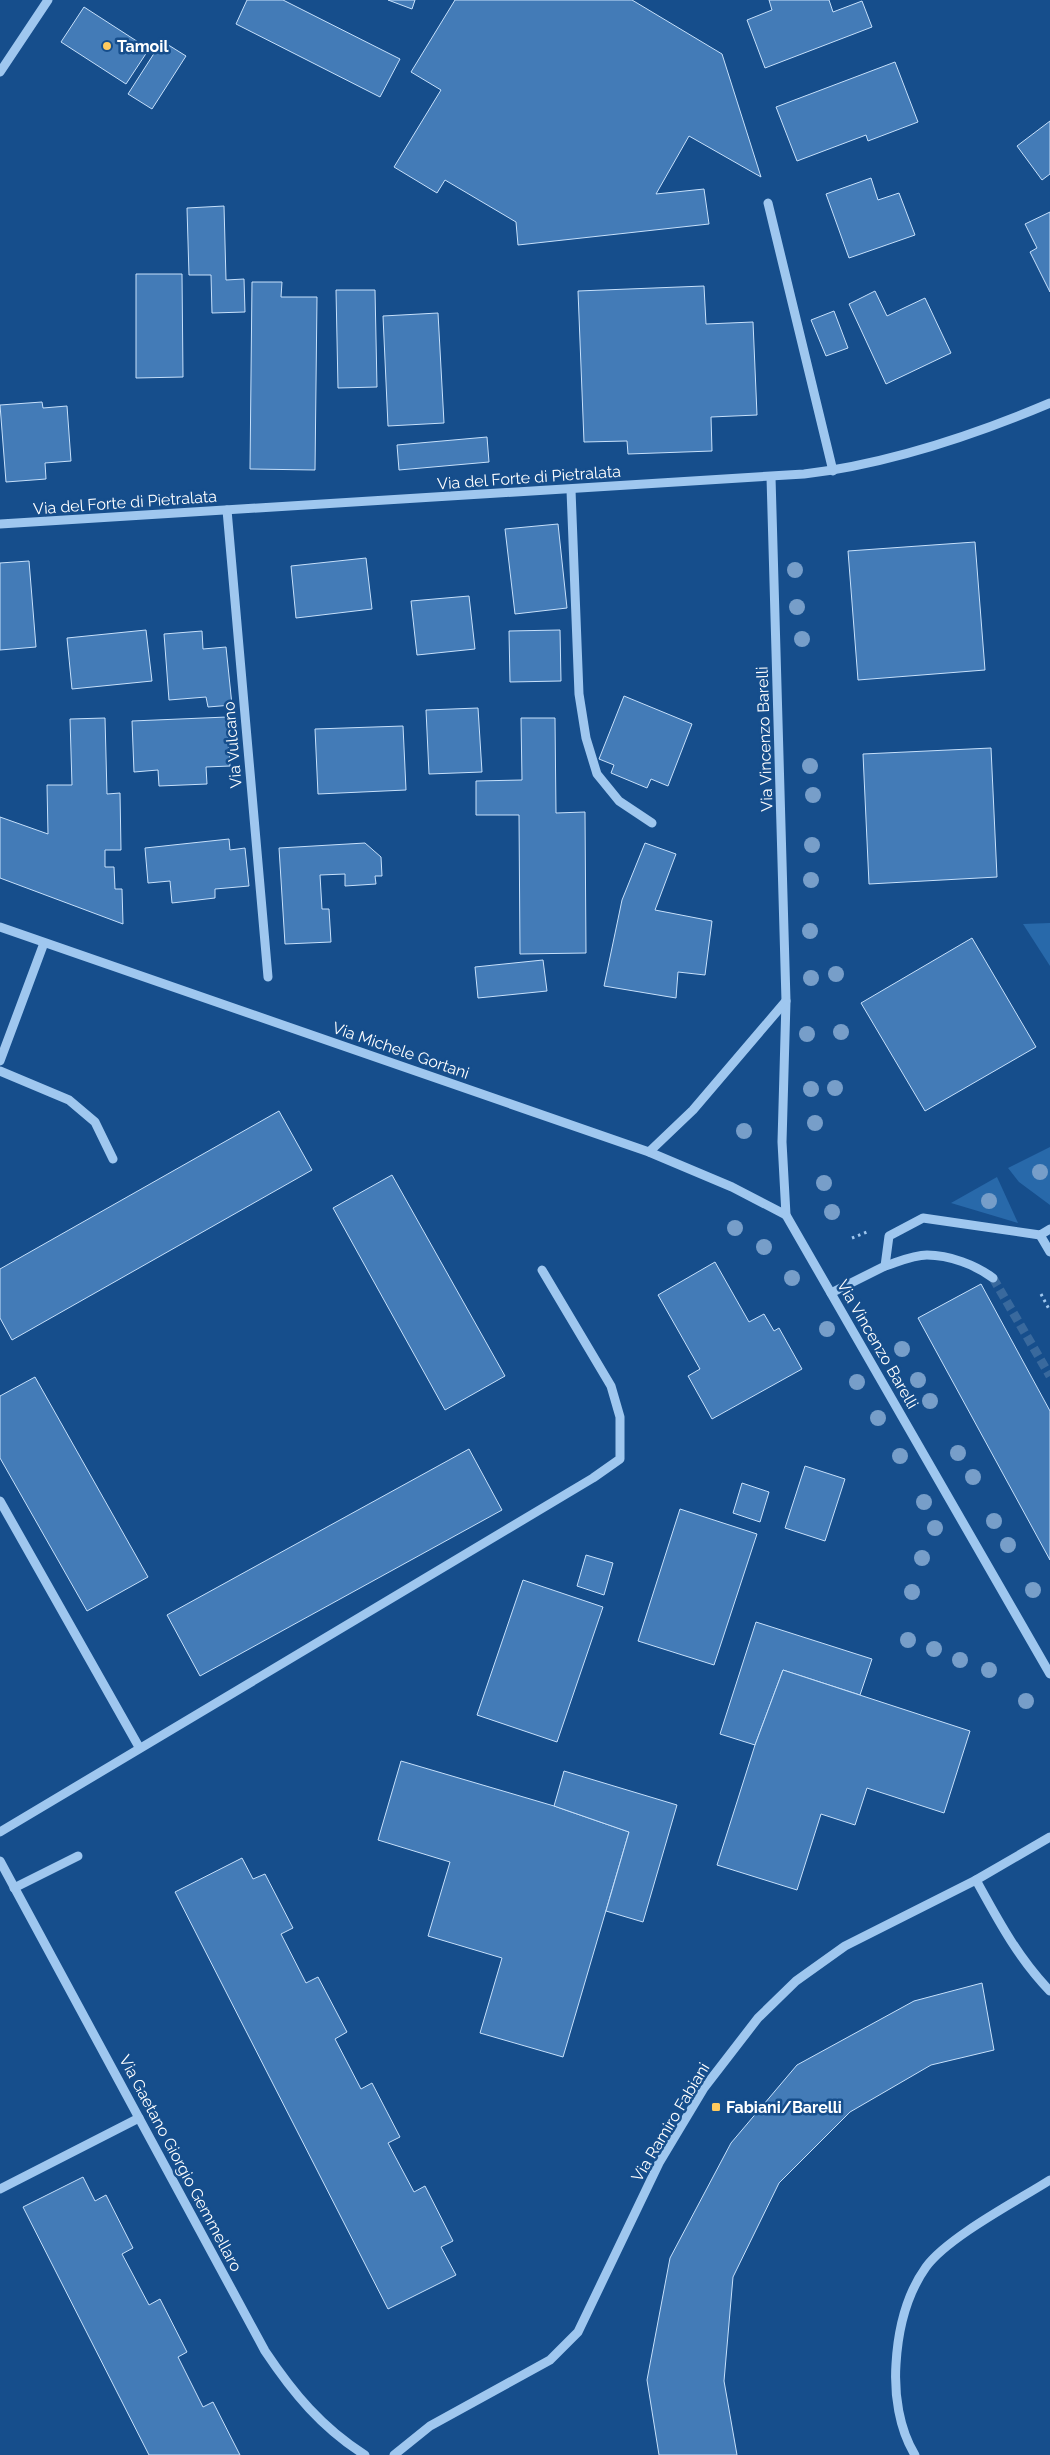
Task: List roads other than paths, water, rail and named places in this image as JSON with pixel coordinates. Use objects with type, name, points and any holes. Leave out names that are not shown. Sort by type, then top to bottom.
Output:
[{"type":"street","points":[[0,72],[48,0]]},
{"type":"street","points":[[768,203],[833,471]]},
{"type":"street","name":"Via del Forte di Pietralata","points":[[0,524],[571,490],[772,477],[833,471],[920,450],[1050,403]]},
{"type":"street","name":"Via Vincenzo Barelli","points":[[772,477],[786,1001],[782,1142],[786,1215],[1050,1674]]},
{"type":"street","points":[[571,490],[579,694],[586,738],[597,774],[619,801],[652,823]]},
{"type":"street","name":"Via Vulcano","points":[[227,510],[268,978]]},
{"type":"street","name":"Via Michele Gortani","points":[[0,927],[650,1152],[732,1187],[786,1215]]},
{"type":"street","points":[[0,1061],[44,943]]},
{"type":"street","points":[[650,1152],[693,1110],[786,1001]]},
{"type":"street","points":[[0,1071],[69,1100],[95,1122],[113,1159]]},
{"type":"street","points":[[885,1266],[889,1236],[924,1218],[1040,1235],[1050,1229]]},
{"type":"street","points":[[1040,1235],[1050,1252]]},
{"type":"street","points":[[831,1293],[885,1266],[927,1255],[955,1260],[975,1267],[994,1278]]},
{"type":"street","points":[[0,1832],[139,1747],[584,1483],[620,1459],[620,1416],[611,1386],[542,1270]]},
{"type":"street","points":[[0,1502],[139,1747]]},
{"type":"street","name":"Via Ramiro Fabiani","points":[[394,2455],[430,2426],[550,2360],[578,2332],[659,2163],[704,2088],[758,2018],[796,1981],[845,1946],[976,1880],[1050,1837]]},
{"type":"street","points":[[14,1888],[78,1856]]},
{"type":"street","name":"Via Gaetano Giorgio Gemmellaro","points":[[0,1861],[270,2358],[290,2388],[318,2419],[365,2455]]},
{"type":"street","points":[[976,1880],[1005,1934],[1023,1960],[1050,1991]]},
{"type":"street","points":[[0,2189],[139,2118]]},
{"type":"street","points":[[916,2455],[900,2417],[894,2385],[900,2324],[910,2295],[927,2266],[958,2238],[1050,2180]]},
{"type":"tunnel","points":[[993,1278],[1050,1376]]},
{"type":"place","name":"Tamoil","points":[[107,46]]},
{"type":"place","name":"Fabiani/Barelli","points":[[716,2107]]}]
